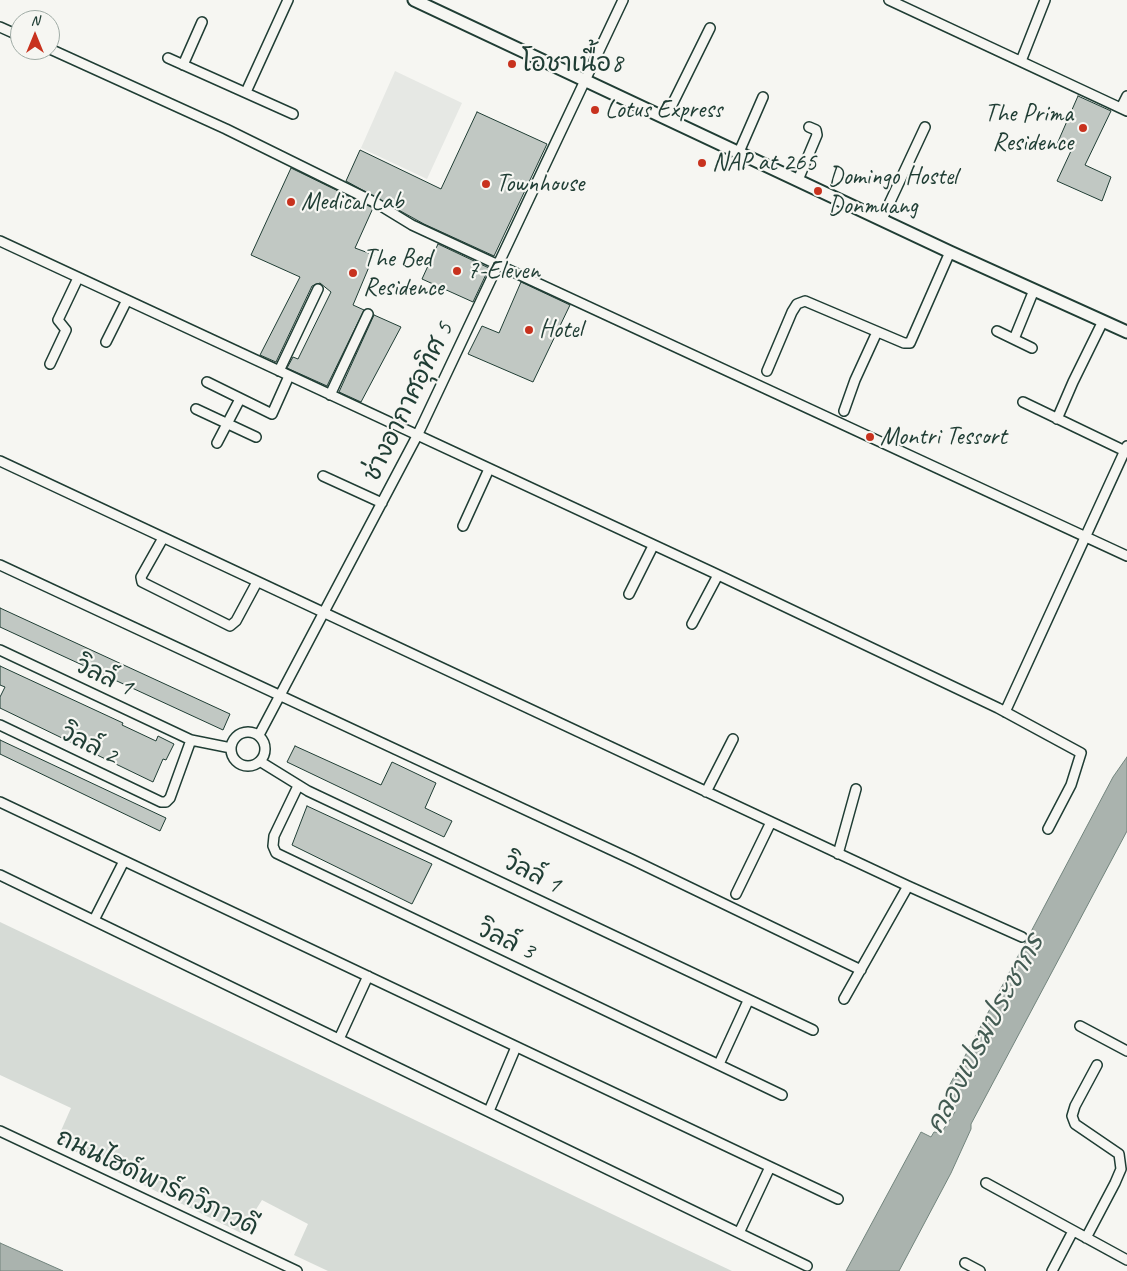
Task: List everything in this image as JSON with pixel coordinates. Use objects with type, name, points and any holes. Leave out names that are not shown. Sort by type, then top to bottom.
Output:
[{"type":"street","points":[[246,92],[288,0]]},
{"type":"street","points":[[414,0],[585,78],[950,252],[1127,332]]},
{"type":"street","name":"ช่างอากาศอุทิศ 5","points":[[259,735],[417,436],[622,0]]},
{"type":"street","points":[[890,0],[1124,110],[1127,96]]},
{"type":"street","points":[[1021,61],[1045,0]]},
{"type":"street","points":[[183,65],[202,22]]},
{"type":"street","points":[[666,117],[710,28]]},
{"type":"street","points":[[60,54],[226,129],[376,203],[412,224],[1127,556]]},
{"type":"street","points":[[168,58],[294,114]]},
{"type":"street","points":[[739,152],[763,98]]},
{"type":"street","points":[[798,180],[817,135],[816,130],[809,127]]},
{"type":"street","points":[[882,219],[925,127]]},
{"type":"street","points":[[0,241],[718,575],[1005,712],[1081,754],[1071,785],[1048,829]]},
{"type":"street","points":[[767,371],[798,304],[805,302],[904,343],[910,343],[950,252]]},
{"type":"street","points":[[50,364],[66,330],[58,320],[78,278]]},
{"type":"street","points":[[279,371],[318,289]]},
{"type":"street","points":[[1014,338],[1034,290]]},
{"type":"street","points":[[106,342],[127,300]]},
{"type":"street","points":[[330,395],[368,314]]},
{"type":"street","points":[[1058,419],[1072,382],[1103,321]]},
{"type":"street","points":[[997,331],[1032,348]]},
{"type":"street","points":[[844,411],[855,380],[877,332]]},
{"type":"street","points":[[207,382],[272,414],[289,376]]},
{"type":"street","points":[[217,443],[240,399]]},
{"type":"street","points":[[1005,712],[1126,448],[1023,402]]},
{"type":"street","points":[[196,409],[256,437]]},
{"type":"street","points":[[0,461],[838,854],[1022,937]]},
{"type":"street","points":[[463,526],[488,469]]},
{"type":"street","points":[[323,476],[382,502]]},
{"type":"street","points":[[163,538],[141,577],[142,582],[230,626],[236,621],[257,582]]},
{"type":"street","points":[[629,594],[653,546]]},
{"type":"street","points":[[0,566],[280,695],[861,970]]},
{"type":"street","points":[[692,624],[718,575]]},
{"type":"street","name":"วิลล์ 1","points":[[0,650],[191,740],[231,748]]},
{"type":"street","name":"วิลล์ 2","points":[[0,725],[161,802],[166,802],[170,798],[191,740]]},
{"type":"street","points":[[247,731],[259,735],[266,745],[264,757],[260,762],[248,767],[235,761],[231,748],[236,737],[247,731]]},
{"type":"street","points":[[706,792],[733,739]]},
{"type":"street","name":"วิลล์ 1","points":[[260,762],[298,786],[812,1030]]},
{"type":"street","name":"วิลล์ 3","points":[[298,786],[274,836],[273,846],[276,852],[782,1095]]},
{"type":"street","points":[[838,854],[856,789]]},
{"type":"street","points":[[0,802],[838,1199]]},
{"type":"street","points":[[736,894],[771,822]]},
{"type":"street","points":[[94,920],[124,861]]},
{"type":"street","points":[[0,875],[807,1266]]},
{"type":"street","points":[[844,998],[908,886]]},
{"type":"street","points":[[339,1039],[368,976]]},
{"type":"street","points":[[719,1064],[748,1001]]},
{"type":"street","points":[[1080,1026],[1127,1051]]},
{"type":"street","points":[[489,1111],[516,1047]]},
{"type":"street","points":[[1086,1238],[1116,1183],[1120,1169],[1119,1154],[1075,1124],[1072,1116],[1075,1106],[1097,1065]]},
{"type":"street","name":"ถนนไฮด์พาร์ควิภาวดี","points":[[0,1131],[297,1271]]},
{"type":"street","points":[[739,1232],[770,1167]]},
{"type":"street","points":[[986,1183],[1127,1260]]},
{"type":"street","points":[[1052,1271],[1073,1231]]},
{"type":"street","points":[[965,1262],[980,1271]]},
{"type":"shaded area","points":[[395,71],[462,103],[427,179],[361,148]]},
{"type":"shaded area","points":[[0,922],[732,1271],[328,1271],[294,1255],[308,1224],[262,1200],[241,1233],[56,1142],[71,1108],[0,1075]]},
{"type":"water","name":"คลองเปรมประชากร","points":[[1127,757],[1127,831],[971,1124],[971,1129],[951,1173],[899,1271],[846,1271],[921,1132],[931,1137],[934,1132],[941,1133],[955,1112],[947,1106],[948,1088],[1113,777]]},
{"type":"water","points":[[0,1243],[63,1271],[0,1271]]},
{"type":"building","points":[[1078,96],[1111,111],[1085,165],[1111,177],[1102,201],[1057,181],[1071,151],[1057,144]]},
{"type":"building","name":"Townhouse","points":[[477,112],[547,144],[494,256],[424,224],[346,181],[360,150],[441,189]]},
{"type":"building","points":[[291,168],[373,208],[355,248],[374,255],[353,305],[364,310],[327,386],[287,368],[293,357],[298,359],[331,292],[320,283],[312,286],[276,362],[260,355],[300,277],[251,255]]},
{"type":"building","name":"7-Eleven","points":[[438,244],[489,268],[473,302],[422,279]]},
{"type":"building","name":"Hotel","points":[[521,282],[570,305],[533,382],[468,354],[482,326],[499,333]]},
{"type":"building","points":[[374,315],[401,327],[361,402],[339,392]]},
{"type":"building","points":[[0,608],[230,714],[223,730],[0,627]]},
{"type":"building","points":[[0,666],[123,723],[122,725],[156,741],[158,736],[174,744],[166,760],[163,759],[153,782],[0,708],[0,697],[5,687],[0,685]]},
{"type":"building","points":[[0,740],[166,818],[160,831],[0,754]]},
{"type":"building","points":[[295,746],[381,785],[392,762],[436,783],[425,808],[452,821],[444,837],[287,762]]},
{"type":"building","points":[[307,806],[432,864],[412,904],[292,845]]},
{"type":"place","name":"โอชาเนื้อ8","points":[[512,64]]},
{"type":"place","name":"Lotus Express","points":[[595,110]]},
{"type":"place","name":"The Prima Residence","points":[[1083,128]]},
{"type":"place","name":"NAP at 265","points":[[702,163]]},
{"type":"place","name":"Townhouse","points":[[486,184]]},
{"type":"place","name":"Domingo Hostel Donmuang","points":[[818,191]]},
{"type":"place","name":"Medical Lab","points":[[291,202]]},
{"type":"place","name":"7-Eleven","points":[[457,271]]},
{"type":"place","name":"The Bed Residence","points":[[353,273]]},
{"type":"place","name":"Hotel","points":[[529,330]]},
{"type":"place","name":"Montri Tessort","points":[[870,437]]}]
